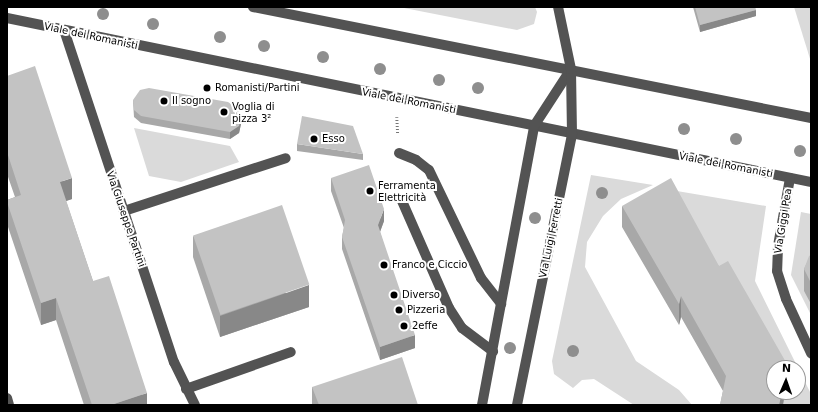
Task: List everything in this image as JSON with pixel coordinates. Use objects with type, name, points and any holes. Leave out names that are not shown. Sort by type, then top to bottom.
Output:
[{"type":"street","points":[[253,7],[571,69],[811,118]]},
{"type":"street","name":"Via Luigi Ferretti","points":[[517,405],[572,134],[571,69],[558,7]]},
{"type":"street","name":"Viale dei Romanisti","points":[[7,18],[811,182]]},
{"type":"street","name":"Via Giuseppe Partini","points":[[64,30],[174,362],[195,405]]},
{"type":"street","points":[[482,405],[534,126],[571,69]]},
{"type":"street","points":[[399,153],[416,160],[429,170],[481,278],[501,304]]},
{"type":"street","points":[[124,211],[286,158]]},
{"type":"street","name":"Via Giggi Pea","points":[[790,178],[778,246],[777,271],[786,299],[811,353]]},
{"type":"street","points":[[402,201],[449,308],[462,328],[493,350]]},
{"type":"street","points":[[186,389],[291,352]]},
{"type":"street","points":[[7,398],[9,405]]},
{"type":"shaded area","points":[[399,7],[535,7],[537,12],[534,24],[517,30]]},
{"type":"shaded area","points":[[794,7],[811,7],[811,62]]},
{"type":"shaded area","points":[[134,128],[230,146],[239,162],[181,182],[149,176]]},
{"type":"shaded area","points":[[591,175],[653,185],[621,199],[603,216],[587,242],[585,267],[636,361],[679,390],[692,405],[634,405],[594,379],[582,380],[573,388],[554,374],[552,361]]},
{"type":"shaded area","points":[[671,190],[766,206],[755,281],[794,360],[772,360]]},
{"type":"shaded area","points":[[801,212],[811,214],[811,315],[791,275]]},
{"type":"shaded area","points":[[806,384],[810,392],[810,405],[783,405],[784,400],[806,400]]},
{"type":"building","points":[[695,7],[755,7],[756,10],[700,25]]},
{"type":"building","points":[[35,66],[72,178],[60,182],[93,281],[109,276],[147,393],[111,405],[92,405],[56,298],[41,303],[7,202],[7,200],[21,195],[7,152],[7,76]]},
{"type":"building","points":[[149,88],[228,102],[237,108],[241,118],[239,126],[230,132],[141,116],[134,110],[133,100],[140,90]]},
{"type":"building","points":[[302,116],[353,126],[363,154],[297,144]]},
{"type":"building","points":[[369,165],[384,209],[378,225],[415,335],[380,347],[342,237],[345,220],[331,178]]},
{"type":"building","points":[[671,178],[719,266],[728,261],[785,360],[766,360],[766,400],[780,400],[779,405],[720,405],[726,376],[681,296],[679,304],[622,206]]},
{"type":"building","points":[[282,205],[309,284],[220,315],[193,236]]},
{"type":"building","points":[[811,255],[811,283],[804,269],[809,256]]},
{"type":"building","points":[[402,357],[418,405],[319,405],[312,387]]},
{"type":"place","name":"Romanisti/Partini","points":[[207,88]]},
{"type":"place","name":"Il sogno","points":[[164,101]]},
{"type":"place","name":"Voglia di pizza 3²","points":[[224,112]]},
{"type":"place","name":"Esso","points":[[314,139]]},
{"type":"place","name":"Ferramenta Elettricità","points":[[370,191]]},
{"type":"place","name":"Franco e Ciccio","points":[[384,265]]},
{"type":"place","name":"Diverso","points":[[394,295]]},
{"type":"place","name":"Pizzeria","points":[[399,310]]},
{"type":"place","name":"2effe","points":[[404,326]]}]
